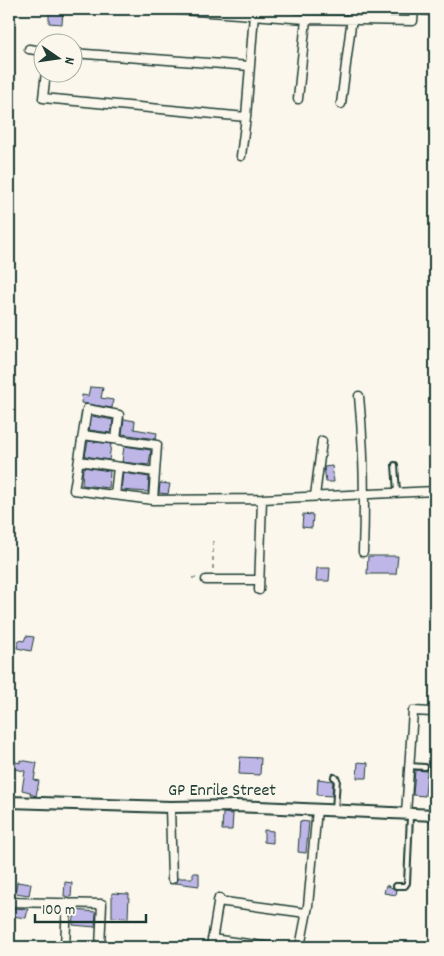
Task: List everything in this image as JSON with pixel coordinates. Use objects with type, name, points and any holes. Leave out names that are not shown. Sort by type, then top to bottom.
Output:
[{"type":"street","points":[[168,9],[306,19],[413,21],[414,9]]},
{"type":"street","points":[[341,104],[353,9]]},
{"type":"street","points":[[240,156],[246,117],[254,14]]},
{"type":"street","points":[[298,99],[306,19]]},
{"type":"street","points":[[82,54],[250,66]]},
{"type":"street","points":[[45,82],[43,98],[246,117]]},
{"type":"street","points":[[359,396],[365,495],[363,552]]},
{"type":"street","points":[[116,439],[119,415],[86,409],[74,490],[153,500],[262,499],[435,491]]},
{"type":"street","points":[[83,435],[157,445],[153,500]]},
{"type":"street","points":[[314,496],[322,441]]},
{"type":"street","points":[[79,461],[155,472]]},
{"type":"street","points":[[115,495],[118,467]]},
{"type":"street","points":[[259,590],[262,499]]},
{"type":"street","points":[[209,580],[259,580]]},
{"type":"street","points":[[408,814],[413,711],[432,712]]},
{"type":"street","name":"GP Enrile Street","points":[[9,802],[170,807],[236,806],[435,815]]},
{"type":"street","points":[[170,807],[172,879]]},
{"type":"street","points":[[300,947],[306,913],[317,809]]},
{"type":"street","points":[[270,947],[212,943],[219,898],[306,913]]},
{"type":"street","points":[[9,902],[102,904],[100,947]]},
{"type":"street","points":[[65,947],[67,903]]},
{"type":"lane","points":[[395,465],[397,492]]},
{"type":"lane","points":[[409,766],[424,767]]},
{"type":"lane","points":[[334,777],[337,779],[336,810]]},
{"type":"lane","points":[[396,886],[405,886],[407,883],[408,814]]},
{"type":"path","points":[[209,580],[213,541]]},
{"type":"building","points":[[53,9],[63,9],[62,24],[49,23],[49,12],[53,11]]},
{"type":"building","points":[[423,9],[435,9],[435,16],[422,15]]},
{"type":"building","points":[[90,387],[103,388],[101,398],[113,400],[112,408],[81,403],[82,395],[88,396]]},
{"type":"building","points":[[92,416],[113,420],[111,433],[89,430]]},
{"type":"building","points":[[124,419],[135,421],[134,429],[157,433],[156,439],[122,434]]},
{"type":"building","points":[[88,441],[111,444],[109,460],[85,456]]},
{"type":"building","points":[[124,446],[151,450],[149,465],[122,462]]},
{"type":"building","points":[[332,466],[334,482],[326,482],[324,467]]},
{"type":"building","points":[[83,467],[110,471],[109,488],[82,485]]},
{"type":"building","points":[[123,473],[149,477],[148,492],[121,490]]},
{"type":"building","points":[[160,483],[170,484],[168,494],[159,493]]},
{"type":"building","points":[[303,514],[313,515],[312,528],[302,527]]},
{"type":"building","points":[[368,556],[398,556],[396,574],[367,574]]},
{"type":"building","points":[[317,568],[330,568],[329,581],[316,581]]},
{"type":"building","points":[[26,636],[34,637],[31,651],[17,648],[19,640],[24,641]]},
{"type":"building","points":[[240,757],[261,758],[260,775],[239,774]]},
{"type":"building","points":[[9,760],[20,763],[20,760],[37,763],[34,780],[39,781],[36,796],[22,790],[25,771],[9,768]]},
{"type":"building","points":[[358,762],[368,763],[367,778],[357,778]]},
{"type":"building","points":[[415,770],[427,771],[425,796],[413,795]]},
{"type":"building","points":[[318,779],[333,781],[332,796],[317,795]]},
{"type":"building","points":[[223,813],[233,814],[232,830],[222,830]]},
{"type":"building","points":[[300,821],[309,822],[306,853],[298,852]]},
{"type":"building","points":[[264,830],[273,831],[273,843],[264,842]]},
{"type":"building","points":[[193,873],[199,873],[199,886],[176,883],[178,878],[193,878]]},
{"type":"building","points":[[17,882],[31,884],[29,895],[15,893]]},
{"type":"building","points":[[65,882],[72,883],[71,897],[64,896]]},
{"type":"building","points":[[386,885],[397,890],[396,895],[384,893]]},
{"type":"building","points":[[112,893],[129,894],[128,918],[112,917]]},
{"type":"building","points":[[14,908],[28,909],[26,918],[12,916]]},
{"type":"building","points":[[75,910],[96,912],[95,927],[73,925]]}]
